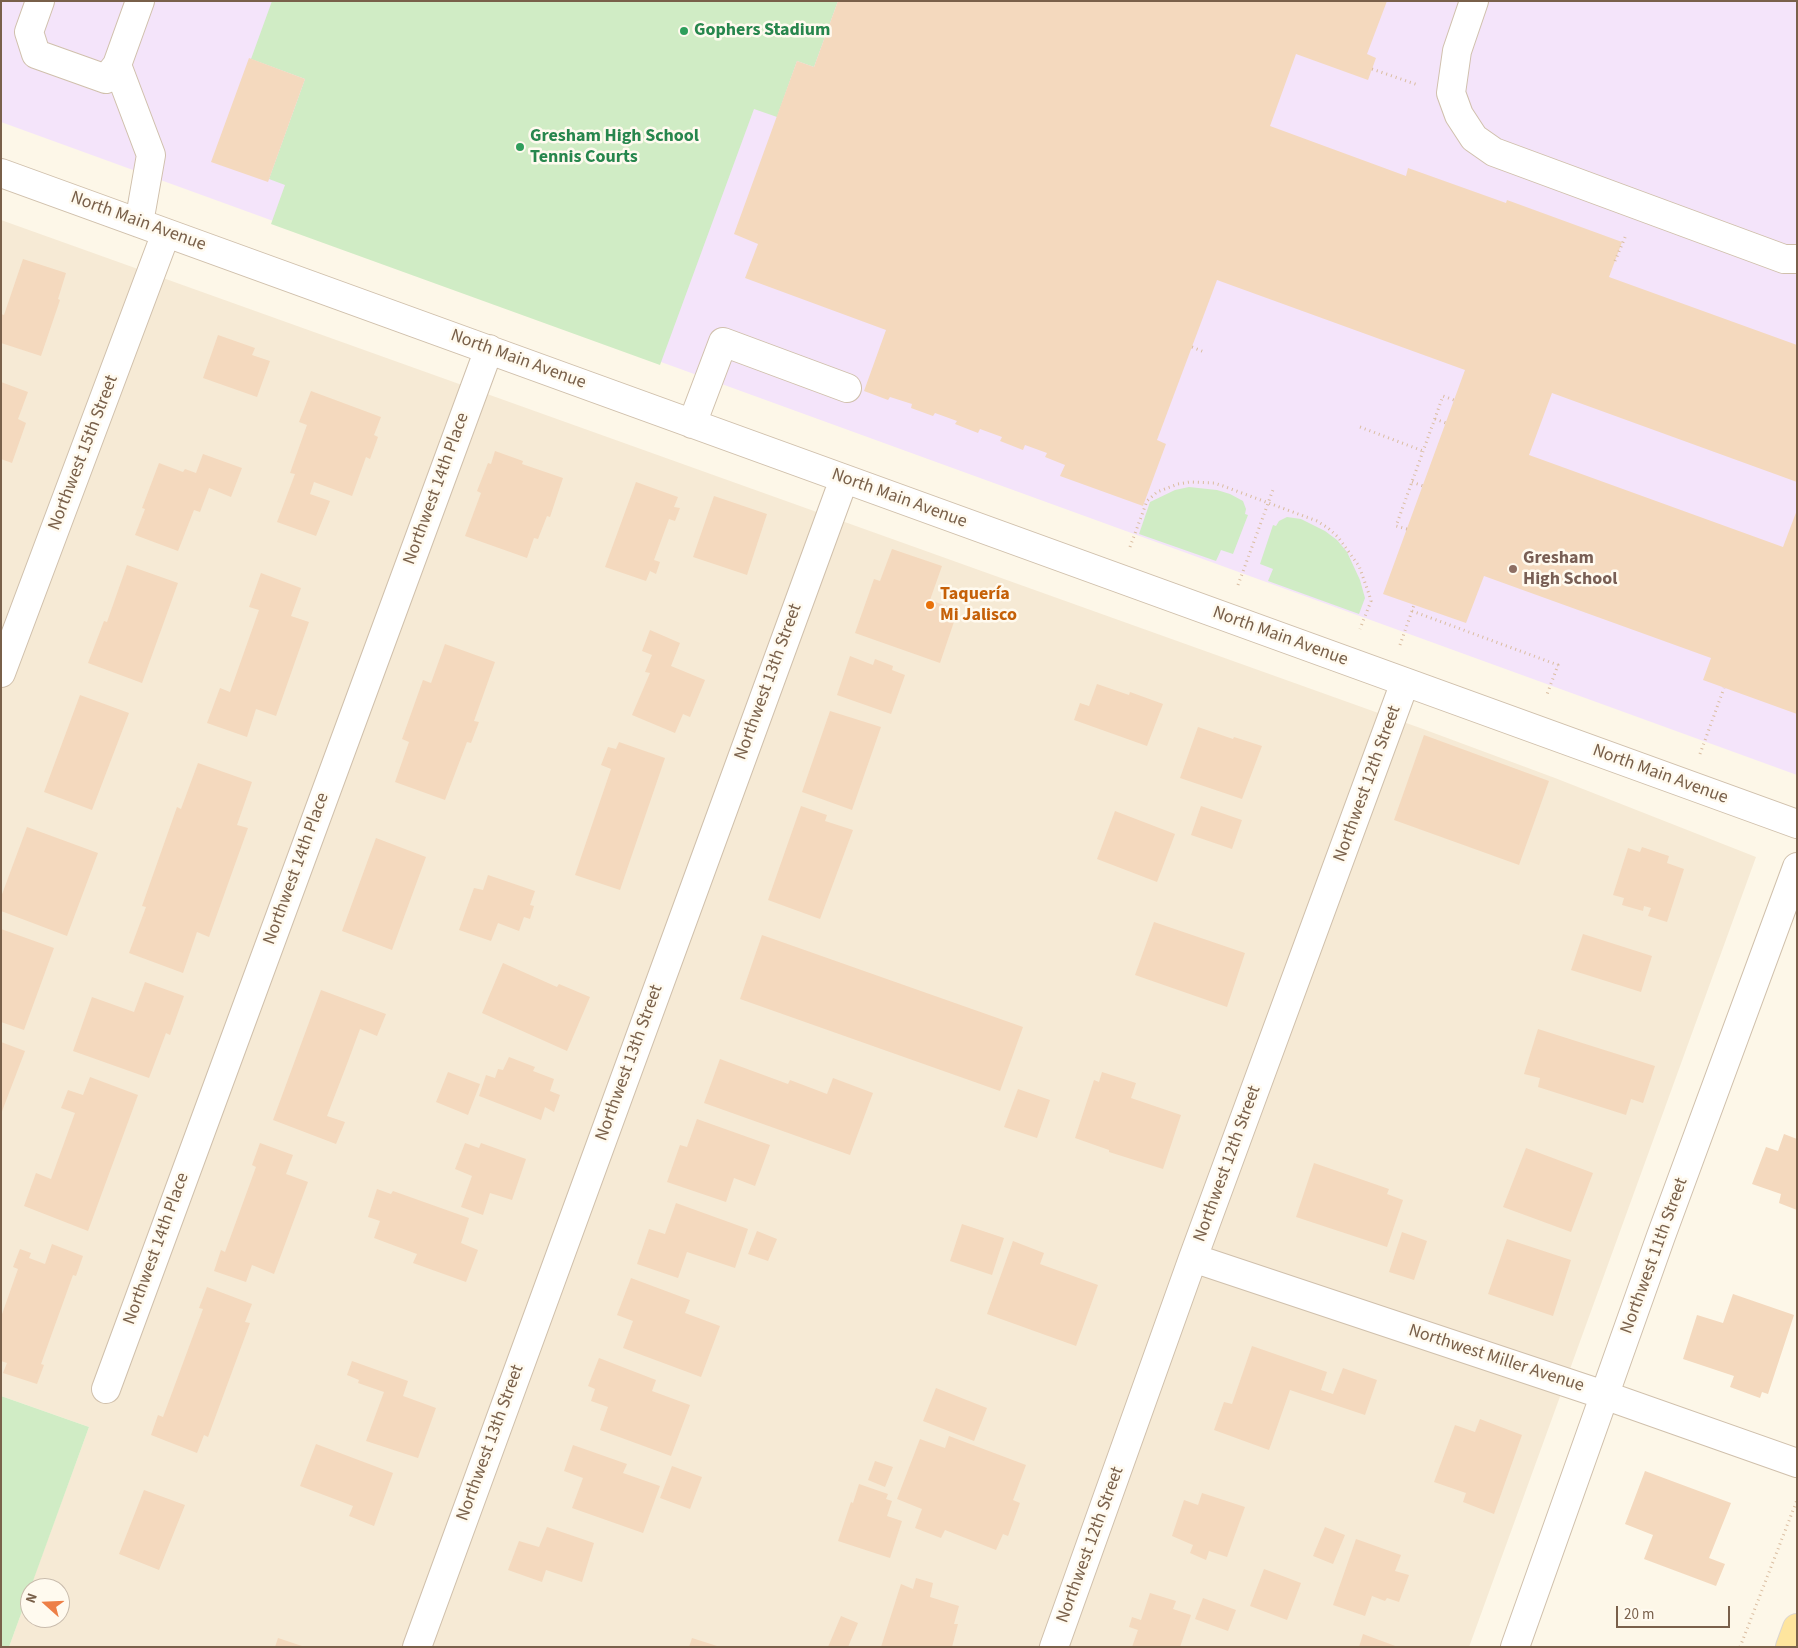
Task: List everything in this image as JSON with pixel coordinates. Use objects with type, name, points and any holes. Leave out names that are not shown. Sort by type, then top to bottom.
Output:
[{"type":"main road","points":[[1790,1647],[1797,1628]]},
{"type":"street","points":[[40,1],[29,32],[36,54],[106,80],[117,65],[140,1]]},
{"type":"street","points":[[1474,1],[1457,51],[1451,93],[1459,115],[1474,138],[1494,152],[1784,258],[1797,259]]},
{"type":"street","points":[[117,65],[151,155],[139,223]]},
{"type":"street","name":"North Main Avenue","points":[[1,173],[1797,824]]},
{"type":"street","name":"Northwest 15th Street","points":[[1,673],[166,233]]},
{"type":"street","points":[[692,424],[723,342],[847,388]]},
{"type":"street","name":"Northwest 14th Place","points":[[106,1389],[489,349]]},
{"type":"street","name":"Northwest 13th Street","points":[[417,1647],[844,479]]},
{"type":"street","name":"Northwest 12th Street","points":[[1054,1647],[1193,1258],[1405,682]]},
{"type":"street","name":"Northwest 11th Street","points":[[1515,1647],[1604,1395],[1797,867]]},
{"type":"street","name":"Northwest Miller Avenue","points":[[1193,1258],[1604,1395],[1797,1462]]},
{"type":"path","points":[[1372,69],[1410,83],[1451,93]]},
{"type":"path","points":[[1192,347],[1204,352]]},
{"type":"path","points":[[1407,529],[1396,526],[1423,451],[1444,396],[1454,400]]},
{"type":"path","points":[[1435,419],[1446,423]]},
{"type":"path","points":[[1360,427],[1423,451]]},
{"type":"path","points":[[1118,578],[1147,501],[1156,492],[1190,482],[1214,483],[1268,502],[1317,521],[1328,528],[1345,546],[1359,566],[1367,584],[1371,601],[1347,661]]},
{"type":"path","points":[[1412,482],[1423,486]]},
{"type":"path","points":[[1227,618],[1274,487]]},
{"type":"path","points":[[1406,628],[1414,605]]},
{"type":"path","points":[[1412,611],[1558,665],[1535,729]]},
{"type":"path","points":[[1688,785],[1724,688]]},
{"type":"path","points":[[1740,1647],[1797,1500]]},
{"type":"shaded area","name":"Gresham High School","points":[[1,1],[1797,1],[1797,775],[1,122]]},
{"type":"shaded area","points":[[1,220],[1423,729],[1555,778],[1756,857],[1469,1647],[9,1647],[20,1617],[20,1628],[70,1628],[70,1578],[34,1578],[89,1427],[1,1396]]},
{"type":"green space","name":"Gresham High School Tennis Courts","points":[[272,1],[838,1],[814,67],[797,61],[777,117],[754,109],[660,365],[271,224],[285,185],[269,179],[305,79],[251,59]]},
{"type":"green space","points":[[1189,487],[1217,490],[1243,501],[1246,509],[1245,514],[1248,515],[1233,554],[1221,550],[1216,561],[1139,534],[1150,502],[1175,490]]},
{"type":"green space","points":[[1287,517],[1301,519],[1325,531],[1337,540],[1347,552],[1360,580],[1365,598],[1359,614],[1268,581],[1273,569],[1260,564],[1273,525],[1276,526],[1279,521]]},
{"type":"green space","points":[[1,1396],[89,1427],[34,1578],[20,1578],[20,1617],[9,1647],[1,1647]]},
{"type":"building","points":[[838,1],[1387,1],[1367,54],[1376,58],[1368,80],[1296,54],[1270,126],[1406,176],[1408,168],[1506,203],[1507,200],[1622,242],[1609,277],[1797,345],[1797,482],[1552,393],[1529,455],[1783,547],[1797,510],[1797,714],[1703,680],[1711,658],[1484,576],[1466,623],[1383,594],[1465,370],[1217,280],[1157,440],[1166,444],[1143,506],[1060,476],[1065,465],[1045,457],[1047,453],[1025,445],[1023,450],[1000,441],[1002,437],[980,429],[978,433],[955,424],[957,421],[935,413],[933,416],[911,408],[912,404],[890,397],[888,400],[864,391],[886,330],[745,278],[758,244],[734,234],[797,61],[814,67]]},
{"type":"building","points":[[249,58],[305,79],[268,182],[211,162]]},
{"type":"building","points":[[23,259],[66,273],[58,299],[60,300],[41,356],[1,343],[1,314],[4,315]]},
{"type":"building","points":[[218,335],[255,348],[252,355],[270,361],[257,397],[203,378]]},
{"type":"building","points":[[1,382],[28,392],[18,419],[26,423],[12,463],[1,459]]},
{"type":"building","points":[[311,391],[381,417],[374,435],[378,437],[370,459],[366,457],[352,496],[314,482],[310,494],[330,501],[316,536],[277,522],[295,474],[290,473],[307,425],[299,422]]},
{"type":"building","points":[[495,451],[523,461],[522,464],[563,478],[550,517],[547,516],[538,539],[534,538],[527,558],[465,536],[481,493],[477,491],[488,463],[491,464]]},
{"type":"building","points":[[203,454],[242,468],[231,497],[209,488],[200,512],[194,510],[178,551],[135,535],[145,509],[142,508],[159,463],[183,472],[185,469],[196,473]]},
{"type":"building","points":[[636,482],[678,497],[674,507],[680,508],[675,521],[669,519],[654,560],[660,562],[656,574],[650,571],[646,581],[605,567]]},
{"type":"building","points":[[714,496],[767,514],[747,575],[693,557]]},
{"type":"building","points":[[892,549],[942,566],[930,600],[958,610],[940,663],[855,633],[874,579],[880,581]]},
{"type":"building","points":[[127,565],[178,583],[142,683],[88,663],[104,621],[107,622]]},
{"type":"building","points":[[261,573],[301,588],[291,616],[309,622],[276,716],[256,709],[247,737],[207,723],[220,688],[230,692],[259,610],[249,607]]},
{"type":"building","points":[[650,630],[680,643],[671,666],[705,680],[690,717],[683,714],[675,733],[632,715],[650,673],[645,672],[652,655],[642,651]]},
{"type":"building","points":[[445,644],[495,662],[474,721],[479,722],[471,743],[467,742],[445,800],[395,782],[409,742],[402,739],[423,680],[431,683]]},
{"type":"building","points":[[850,656],[873,665],[875,659],[893,666],[892,670],[905,675],[891,714],[837,695]]},
{"type":"building","points":[[1097,684],[1129,695],[1130,692],[1163,704],[1147,746],[1074,720],[1080,703],[1089,706]]},
{"type":"building","points":[[80,695],[129,713],[92,810],[44,792]]},
{"type":"building","points":[[830,711],[881,727],[852,810],[802,792]]},
{"type":"building","points":[[1198,727],[1233,739],[1234,737],[1262,746],[1242,799],[1180,778]]},
{"type":"building","points":[[1424,735],[1549,781],[1519,865],[1394,820]]},
{"type":"building","points":[[619,742],[665,758],[620,890],[575,875],[611,769],[601,765],[608,747],[616,749]]},
{"type":"building","points":[[198,763],[252,782],[237,825],[248,828],[209,937],[197,932],[183,973],[129,953],[146,907],[142,906],[177,807],[181,809]]},
{"type":"building","points":[[801,806],[827,815],[825,821],[853,830],[820,919],[768,900]]},
{"type":"building","points":[[1201,806],[1242,820],[1232,849],[1191,835]]},
{"type":"building","points":[[1115,811],[1175,834],[1157,882],[1097,859]]},
{"type":"building","points":[[27,827],[98,853],[67,936],[1,911],[1,897]]},
{"type":"building","points":[[376,838],[426,857],[392,950],[342,931]]},
{"type":"building","points":[[1642,847],[1669,856],[1667,863],[1684,869],[1667,922],[1648,916],[1651,908],[1644,906],[1643,911],[1622,905],[1624,898],[1613,895],[1628,848],[1640,852]]},
{"type":"building","points":[[488,875],[535,891],[530,905],[534,906],[530,919],[524,917],[519,931],[498,923],[491,941],[459,930],[474,888],[483,890]]},
{"type":"building","points":[[1154,922],[1245,953],[1227,1007],[1135,975]]},
{"type":"building","points":[[1,929],[54,948],[24,1030],[1,1022]]},
{"type":"building","points":[[1583,934],[1652,956],[1641,992],[1571,970]]},
{"type":"building","points":[[762,935],[1023,1027],[1000,1091],[740,999]]},
{"type":"building","points":[[503,963],[557,987],[559,984],[590,997],[567,1051],[482,1013]]},
{"type":"building","points":[[145,982],[184,996],[170,1035],[166,1033],[149,1078],[73,1051],[92,997],[134,1012]]},
{"type":"building","points":[[321,990],[386,1014],[377,1036],[360,1029],[327,1116],[345,1122],[336,1144],[273,1120]]},
{"type":"building","points":[[1538,1029],[1655,1066],[1643,1103],[1631,1099],[1626,1115],[1538,1087],[1540,1078],[1524,1074]]},
{"type":"building","points":[[1,1042],[25,1051],[1,1114]]},
{"type":"building","points":[[509,1057],[535,1067],[533,1071],[554,1079],[550,1091],[560,1095],[554,1112],[545,1107],[541,1120],[479,1096],[486,1075],[495,1078],[498,1069],[503,1070]]},
{"type":"building","points":[[720,1059],[788,1084],[790,1080],[827,1094],[833,1078],[873,1093],[850,1155],[704,1103]]},
{"type":"building","points":[[448,1072],[480,1084],[468,1115],[436,1102]]},
{"type":"building","points":[[1102,1072],[1136,1083],[1131,1098],[1181,1115],[1163,1169],[1109,1152],[1109,1150],[1075,1138],[1094,1080],[1099,1082]]},
{"type":"building","points":[[90,1077],[138,1095],[88,1231],[24,1206],[36,1173],[51,1179],[75,1113],[61,1108],[68,1090],[83,1095]]},
{"type":"building","points":[[1018,1089],[1050,1100],[1037,1138],[1004,1127]]},
{"type":"building","points":[[697,1119],[770,1145],[755,1186],[734,1178],[726,1202],[667,1182],[680,1145],[687,1147]]},
{"type":"building","points":[[1784,1134],[1797,1139],[1797,1210],[1779,1203],[1781,1194],[1752,1184],[1766,1147],[1778,1151]]},
{"type":"building","points":[[260,1143],[293,1155],[286,1174],[308,1182],[274,1274],[252,1265],[246,1282],[214,1271],[221,1250],[225,1252],[256,1167],[252,1165]]},
{"type":"building","points":[[465,1143],[479,1148],[481,1143],[526,1159],[512,1200],[490,1193],[483,1215],[461,1207],[472,1176],[455,1169]]},
{"type":"building","points":[[1526,1148],[1593,1173],[1571,1232],[1503,1207]]},
{"type":"building","points":[[1314,1163],[1389,1189],[1387,1194],[1403,1200],[1387,1247],[1296,1217]]},
{"type":"building","points":[[377,1189],[391,1194],[393,1191],[469,1218],[461,1243],[478,1250],[466,1282],[413,1263],[417,1254],[374,1238],[380,1221],[368,1217]]},
{"type":"building","points":[[676,1203],[748,1229],[735,1268],[687,1252],[678,1278],[637,1264],[649,1229],[665,1234]]},
{"type":"building","points":[[962,1224],[1004,1238],[992,1275],[950,1261]]},
{"type":"building","points":[[757,1231],[777,1239],[768,1261],[748,1254]]},
{"type":"building","points":[[1402,1232],[1427,1241],[1414,1280],[1389,1272]]},
{"type":"building","points":[[1507,1239],[1571,1260],[1553,1316],[1488,1294]]},
{"type":"building","points":[[1013,1241],[1044,1253],[1040,1264],[1098,1285],[1076,1346],[987,1314]]},
{"type":"building","points":[[52,1244],[83,1256],[76,1276],[73,1275],[41,1364],[44,1365],[37,1384],[3,1373],[7,1363],[1,1361],[1,1317],[18,1269],[13,1267],[20,1249],[31,1253],[29,1258],[45,1264]]},
{"type":"building","points":[[631,1278],[690,1300],[685,1313],[720,1326],[701,1377],[623,1348],[633,1321],[617,1315]]},
{"type":"building","points":[[207,1287],[252,1304],[245,1322],[250,1323],[208,1437],[204,1435],[197,1453],[151,1435],[158,1415],[163,1417],[203,1309],[199,1308]]},
{"type":"building","points":[[1733,1294],[1794,1315],[1768,1394],[1762,1392],[1760,1398],[1730,1387],[1734,1376],[1683,1359],[1697,1315],[1723,1323]]},
{"type":"building","points":[[1252,1346],[1327,1372],[1321,1390],[1333,1394],[1343,1368],[1377,1380],[1365,1415],[1290,1390],[1269,1450],[1214,1430],[1224,1402],[1232,1404]]},
{"type":"building","points":[[599,1358],[656,1380],[652,1391],[690,1405],[671,1456],[600,1430],[608,1407],[591,1401],[595,1389],[588,1386]]},
{"type":"building","points":[[352,1361],[408,1381],[403,1396],[436,1408],[418,1458],[366,1441],[384,1392],[358,1383],[359,1380],[347,1375]]},
{"type":"building","points":[[936,1388],[987,1408],[974,1441],[923,1421]]},
{"type":"building","points":[[1480,1419],[1522,1435],[1494,1514],[1463,1502],[1466,1493],[1434,1482],[1455,1425],[1475,1432]]},
{"type":"building","points":[[949,1436],[1026,1465],[1013,1500],[1020,1503],[1008,1536],[1003,1534],[996,1550],[945,1530],[941,1538],[915,1528],[922,1509],[897,1499],[920,1439],[945,1448]]},
{"type":"building","points":[[316,1444],[393,1473],[374,1526],[349,1516],[353,1506],[300,1486]]},
{"type":"building","points":[[573,1445],[627,1464],[623,1473],[660,1486],[643,1533],[572,1508],[583,1478],[564,1471]]},
{"type":"building","points":[[875,1461],[893,1467],[885,1487],[868,1480]]},
{"type":"building","points":[[672,1466],[702,1477],[690,1509],[660,1498]]},
{"type":"building","points":[[1645,1471],[1731,1503],[1709,1558],[1725,1564],[1716,1586],[1644,1559],[1653,1535],[1625,1524]]},
{"type":"building","points":[[859,1484],[888,1494],[886,1499],[892,1501],[887,1516],[902,1521],[890,1558],[838,1541]]},
{"type":"building","points":[[144,1490],[185,1505],[159,1570],[119,1554]]},
{"type":"building","points":[[1202,1493],[1245,1507],[1227,1557],[1209,1551],[1206,1560],[1190,1553],[1193,1545],[1172,1536],[1184,1500],[1198,1505]]},
{"type":"building","points":[[547,1527],[594,1543],[582,1582],[546,1570],[542,1582],[508,1570],[519,1541],[539,1547]]},
{"type":"building","points":[[1325,1527],[1345,1535],[1333,1564],[1313,1556]]},
{"type":"building","points":[[1356,1539],[1401,1555],[1395,1571],[1409,1575],[1399,1602],[1387,1598],[1385,1601],[1372,1596],[1365,1616],[1333,1605]]},
{"type":"building","points":[[1264,1569],[1301,1583],[1287,1620],[1250,1606]]},
{"type":"building","points":[[916,1578],[933,1583],[930,1597],[959,1606],[954,1624],[958,1624],[952,1647],[881,1647],[901,1584],[913,1589]]},
{"type":"building","points":[[1150,1593],[1176,1601],[1173,1609],[1191,1615],[1180,1647],[1132,1647],[1138,1630],[1129,1627],[1132,1617],[1141,1620]]},
{"type":"building","points":[[1203,1598],[1236,1610],[1228,1631],[1195,1619]]},
{"type":"building","points":[[841,1616],[858,1623],[848,1647],[828,1647]]},
{"type":"building","points":[[1363,1634],[1398,1647],[1359,1647]]},
{"type":"building","points":[[278,1638],[302,1646],[302,1647],[275,1647]]},
{"type":"building","points":[[692,1638],[717,1646],[717,1647],[689,1647]]},
{"type":"place","name":"Gophers Stadium","points":[[684,31]]},
{"type":"place","name":"Gresham High School Tennis Courts","points":[[520,147]]},
{"type":"place","name":"Gresham High School","points":[[1513,569]]},
{"type":"place","name":"Taquería Mi Jalisco","points":[[930,605]]}]
